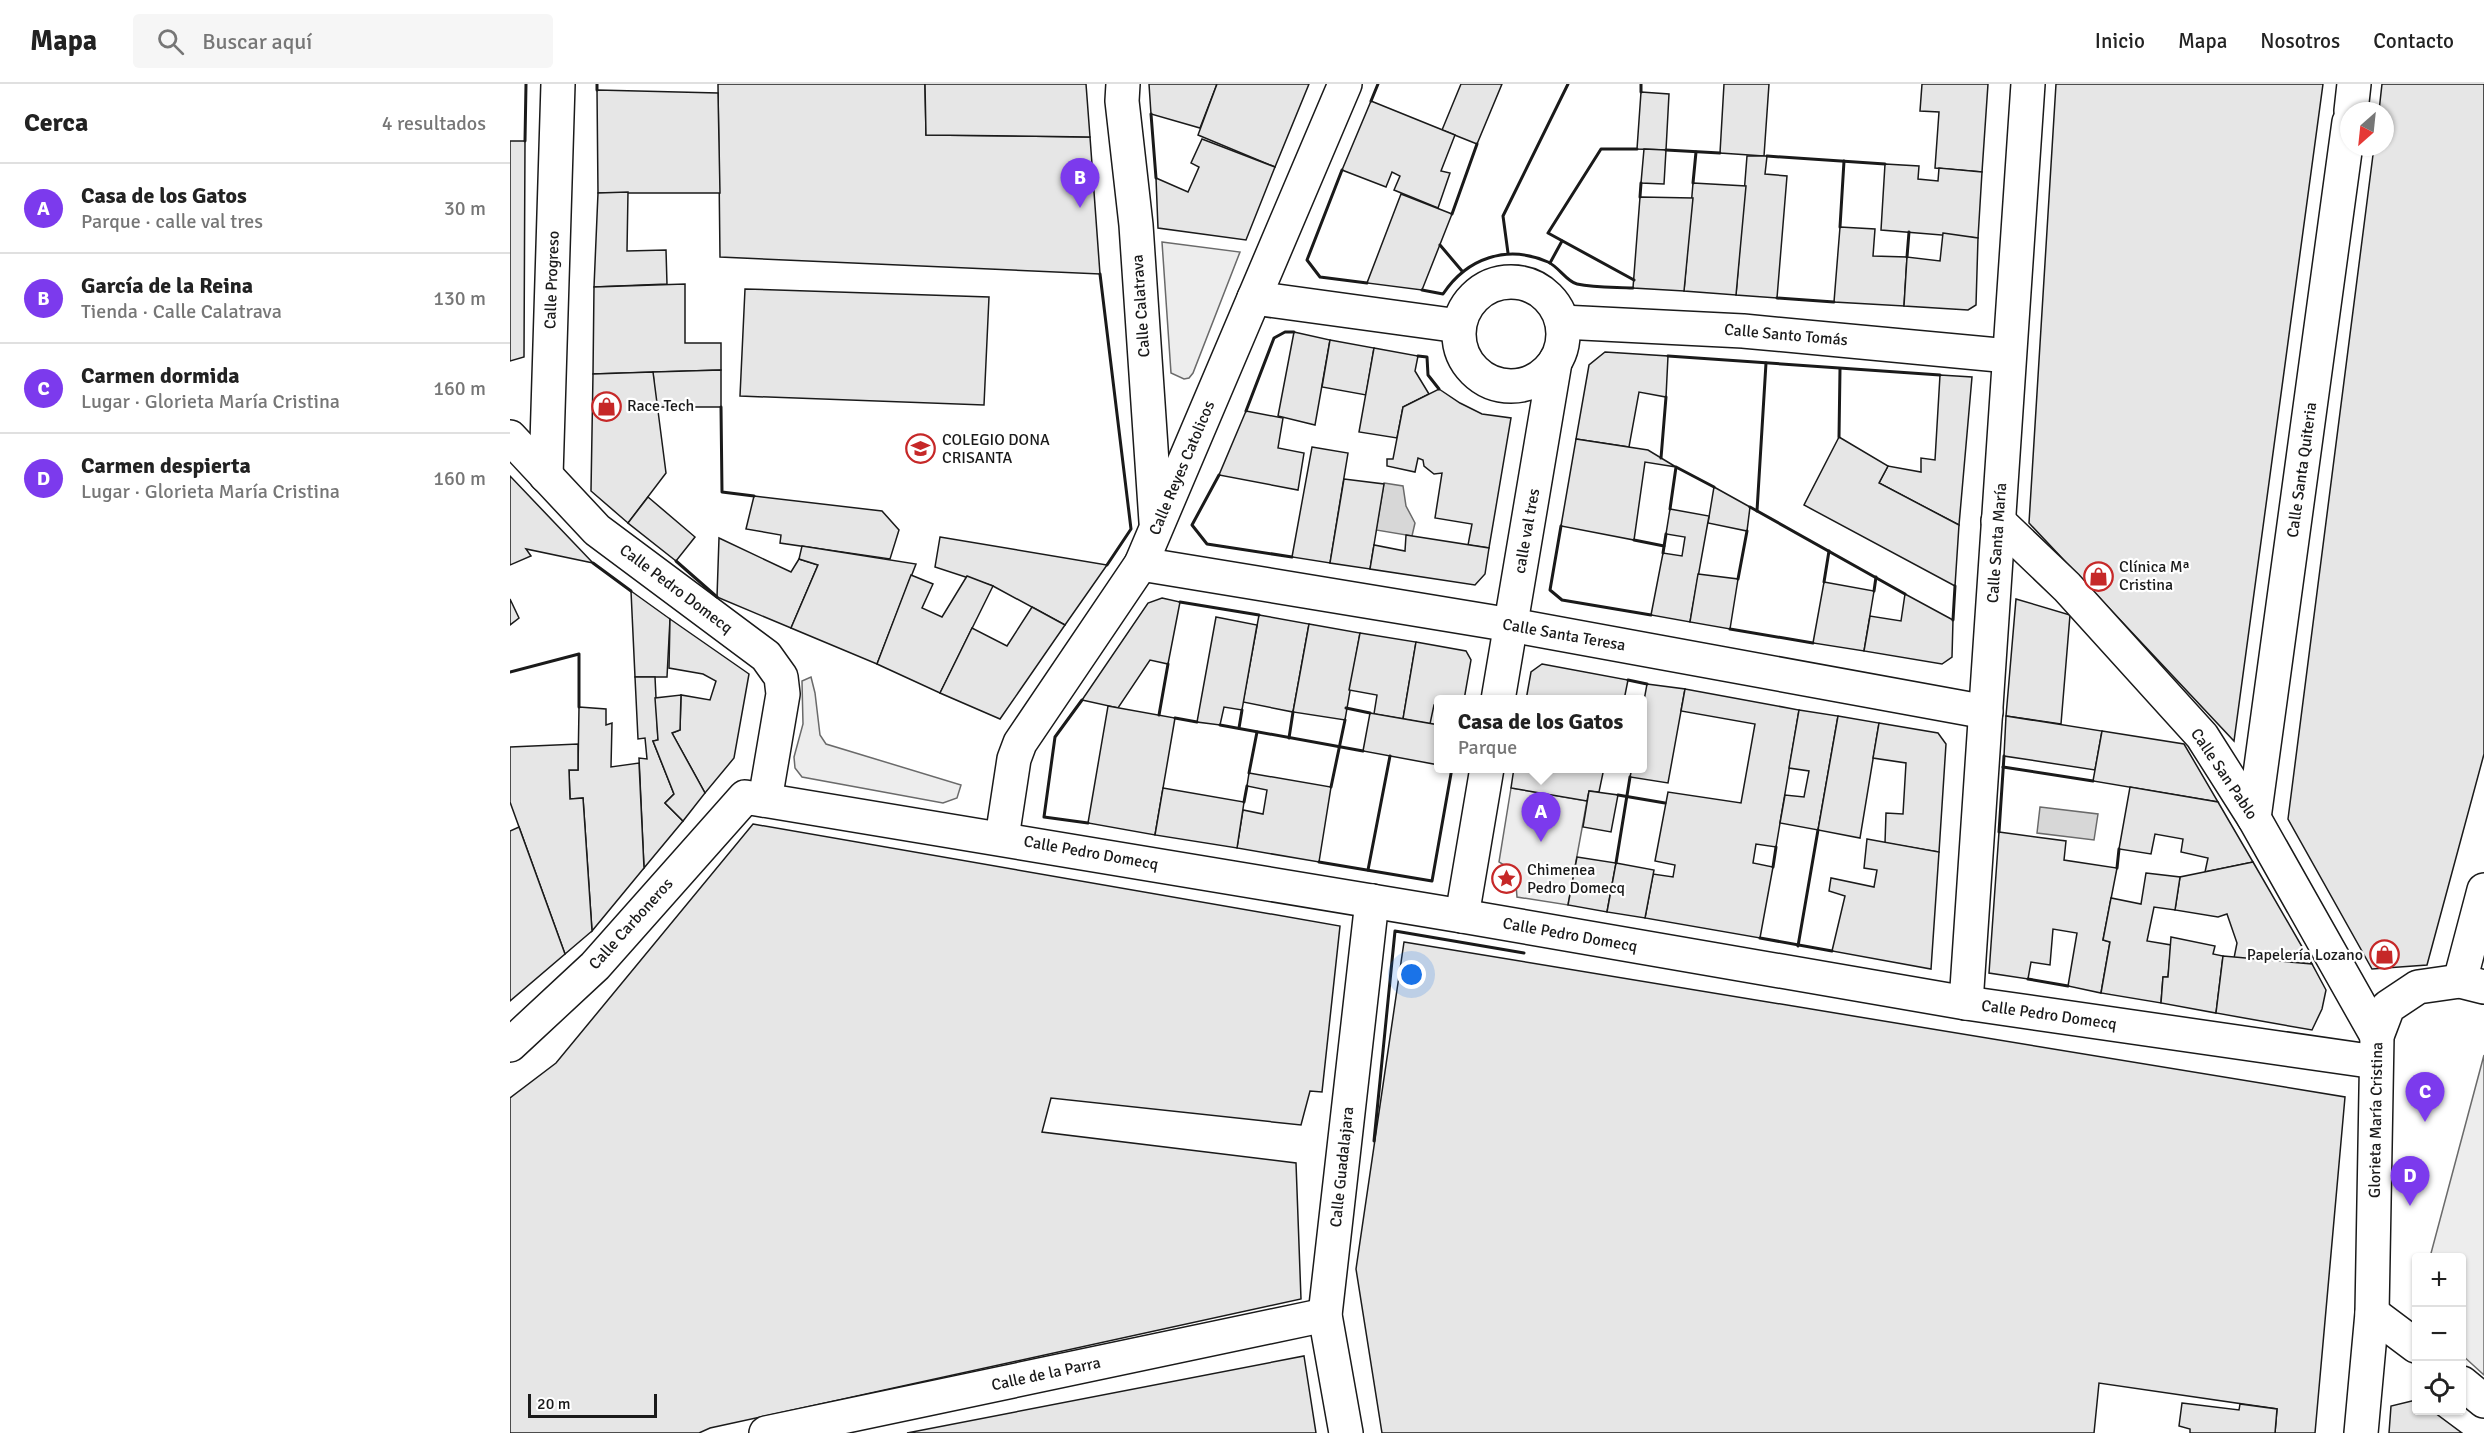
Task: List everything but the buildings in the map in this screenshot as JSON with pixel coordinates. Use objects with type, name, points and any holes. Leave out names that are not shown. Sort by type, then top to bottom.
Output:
[{"type":"street","name":"Calle Progreso","points":[[546,476],[558,84]]},
{"type":"street","name":"Calle Calatrava","points":[[1123,84],[1122,101],[1137,237],[1156,529]]},
{"type":"street","name":"Calle Reyes Catolicos","points":[[1002,838],[1014,759],[1020,743],[1141,564],[1345,84]]},
{"type":"street","name":"Calle Santa María","points":[[1966,1003],[2028,84]]},
{"type":"street","points":[[2351,102],[2354,84]]},
{"type":"street","name":"Calle Santa Quiteria","points":[[2254,818],[2344,156]]},
{"type":"street","points":[[1501,282],[1516,282],[1532,286],[1546,294],[1556,307],[1562,322],[1564,339],[1550,370],[1537,380],[1521,386],[1504,387],[1488,382],[1474,372],[1464,358],[1459,343],[1459,326],[1463,311],[1473,297],[1485,288],[1501,282]]},
{"type":"street","points":[[1254,298],[1459,326]]},
{"type":"street","name":"Calle Santo Tomás","points":[[1562,322],[1743,331],[2009,356]]},
{"type":"street","name":"calle val tres","points":[[1499,695],[1555,362]]},
{"type":"street","name":"Calle Pedro Domecq","points":[[510,436],[597,530],[766,656],[781,677],[783,694],[755,798],[1966,1003],[2377,1049]]},
{"type":"street","name":"Calle San Pablo","points":[[1998,521],[2067,587],[2202,736],[2254,818],[2377,1049]]},
{"type":"street","name":"Calle Santa Teresa","points":[[1141,564],[1511,625],[1986,712]]},
{"type":"street","points":[[1462,916],[1485,773]]},
{"type":"street","name":"Calle Carboneros","points":[[510,1045],[595,966],[755,798]]},
{"type":"street","points":[[2472,984],[2484,890]]},
{"type":"street","name":"Calle Guadalajara","points":[[1346,1433],[1325,1315],[1372,901]]},
{"type":"street","name":"Glorieta María Cristina","points":[[2361,1433],[2372,1313],[2377,1049],[2388,1006],[2418,987],[2472,984]]},
{"type":"street","points":[[2372,1313],[2412,1343]]},
{"type":"street","name":"Calle de la Parra","points":[[766,1433],[1325,1315]]},
{"type":"street","points":[[2466,1386],[2484,1401]]},
{"type":"shaded area","points":[[1162,242],[1240,252],[1193,373],[1189,378],[1184,379],[1171,373]]},
{"type":"shaded area","points":[[1384,483],[1403,486],[1406,506],[1415,523],[1412,536],[1376,530]]},
{"type":"shaded area","points":[[811,677],[820,735],[826,744],[961,785],[957,798],[943,803],[802,777],[795,768],[794,757],[803,724],[802,681]]},
{"type":"shaded area","points":[[1511,788],[1587,801],[1568,905],[1517,897],[1515,872],[1499,862]]},
{"type":"shaded area","points":[[2040,807],[2098,814],[2094,840],[2037,833]]},
{"type":"shaded area","points":[[2484,1055],[2484,1375],[2466,1359],[2466,1253],[2431,1253]]},
{"type":"wall","points":[[525,141],[526,84]]},
{"type":"wall","points":[[597,84],[597,90]]},
{"type":"wall","points":[[1371,101],[1378,84]]},
{"type":"wall","points":[[1508,253],[1503,216],[1568,84]]},
{"type":"wall","points":[[1641,84],[1641,92]]},
{"type":"wall","points":[[1151,114],[1156,178]]},
{"type":"wall","points":[[1452,214],[1477,144]]},
{"type":"wall","points":[[1634,280],[1548,233],[1601,149],[1637,149]]},
{"type":"wall","points":[[1666,150],[1720,153]]},
{"type":"wall","points":[[1693,183],[1696,152]]},
{"type":"wall","points":[[1767,156],[1885,164]]},
{"type":"wall","points":[[1840,227],[1844,161]]},
{"type":"wall","points":[[1342,170],[1307,260],[1320,277],[1367,283]]},
{"type":"wall","points":[[1640,197],[1641,183]]},
{"type":"wall","points":[[1907,257],[1909,232]]},
{"type":"wall","points":[[1550,263],[1562,241]]},
{"type":"wall","points":[[1440,245],[1462,271]]},
{"type":"wall","points":[[1422,290],[1443,294],[1464,271],[1476,263],[1489,258],[1518,254],[1548,262],[1573,283],[1598,287],[1633,288]]},
{"type":"wall","points":[[1100,274],[1131,529],[1107,565]]},
{"type":"wall","points":[[1777,298],[1834,302]]},
{"type":"wall","points":[[1246,411],[1274,338],[1285,332],[1294,332]]},
{"type":"wall","points":[[1418,356],[1427,357],[1428,375],[1439,389]]},
{"type":"wall","points":[[1668,356],[1940,375]]},
{"type":"wall","points":[[1757,511],[1766,363]]},
{"type":"wall","points":[[1839,437],[1840,369]]},
{"type":"wall","points":[[1661,458],[1666,397]]},
{"type":"wall","points":[[721,407],[722,492],[754,496]]},
{"type":"wall","points":[[1670,509],[1676,467],[1714,487]]},
{"type":"wall","points":[[1219,475],[1192,525],[1207,544],[1292,557]]},
{"type":"wall","points":[[1750,507],[1905,594]]},
{"type":"wall","points":[[1561,526],[1550,590],[1562,600],[1651,615]]},
{"type":"wall","points":[[1738,579],[1747,531]]},
{"type":"wall","points":[[1663,553],[1666,534]]},
{"type":"wall","points":[[1634,540],[1664,546]]},
{"type":"wall","points":[[1824,582],[1829,551]]},
{"type":"wall","points":[[676,561],[717,597]]},
{"type":"wall","points":[[593,563],[631,591]]},
{"type":"wall","points":[[1874,591],[1876,577]]},
{"type":"wall","points":[[1953,620],[1955,586]]},
{"type":"wall","points":[[1180,602],[1259,615]]},
{"type":"wall","points":[[1730,629],[1813,643]]},
{"type":"wall","points":[[510,672],[579,654],[579,707]]},
{"type":"wall","points":[[1159,715],[1168,664]]},
{"type":"wall","points":[[1628,680],[1647,684]]},
{"type":"wall","points":[[1082,700],[1055,737],[1044,817],[1088,823]]},
{"type":"wall","points":[[1346,708],[1370,713]]},
{"type":"wall","points":[[1239,728],[1242,710]]},
{"type":"wall","points":[[1289,738],[1293,712]]},
{"type":"wall","points":[[1175,718],[1197,722]]},
{"type":"wall","points":[[1331,787],[1345,720]]},
{"type":"wall","points":[[1220,725],[1363,751]]},
{"type":"wall","points":[[1249,773],[1257,732]]},
{"type":"wall","points":[[1368,870],[1390,756]]},
{"type":"wall","points":[[1999,832],[2004,756]]},
{"type":"wall","points":[[2003,767],[2093,781]]},
{"type":"wall","points":[[1319,862],[1432,881],[1451,773]]},
{"type":"wall","points":[[1616,863],[1630,777]]},
{"type":"wall","points":[[1244,802],[1247,786]]},
{"type":"wall","points":[[1618,795],[1665,803]]},
{"type":"wall","points":[[1798,946],[1818,830]]},
{"type":"wall","points":[[1773,867],[1776,847]]},
{"type":"wall","points":[[2117,868],[2119,849]]},
{"type":"wall","points":[[1374,1141],[1395,931],[1524,953]]},
{"type":"wall","points":[[1760,938],[1832,951]]},
{"type":"wall","points":[[2028,979],[2068,986]]},
{"type":"place","name":"García de la Reina","points":[[1080,208]]},
{"type":"place","name":"Race Tech","points":[[606,406]]},
{"type":"place","name":"COLEGIO DONA CRISANTA","points":[[921,449]]},
{"type":"place","name":"Clínica Mª Cristina","points":[[2098,576]]},
{"type":"place","name":"Casa de los Gatos","points":[[1541,842]]},
{"type":"place","name":"Chimenea Pedro Domecq","points":[[1506,879]]},
{"type":"place","name":"Papelería Lozano","points":[[2384,955]]},
{"type":"place","name":"Carmen dormida","points":[[2425,1122]]},
{"type":"place","name":"Carmen despierta","points":[[2410,1206]]}]
